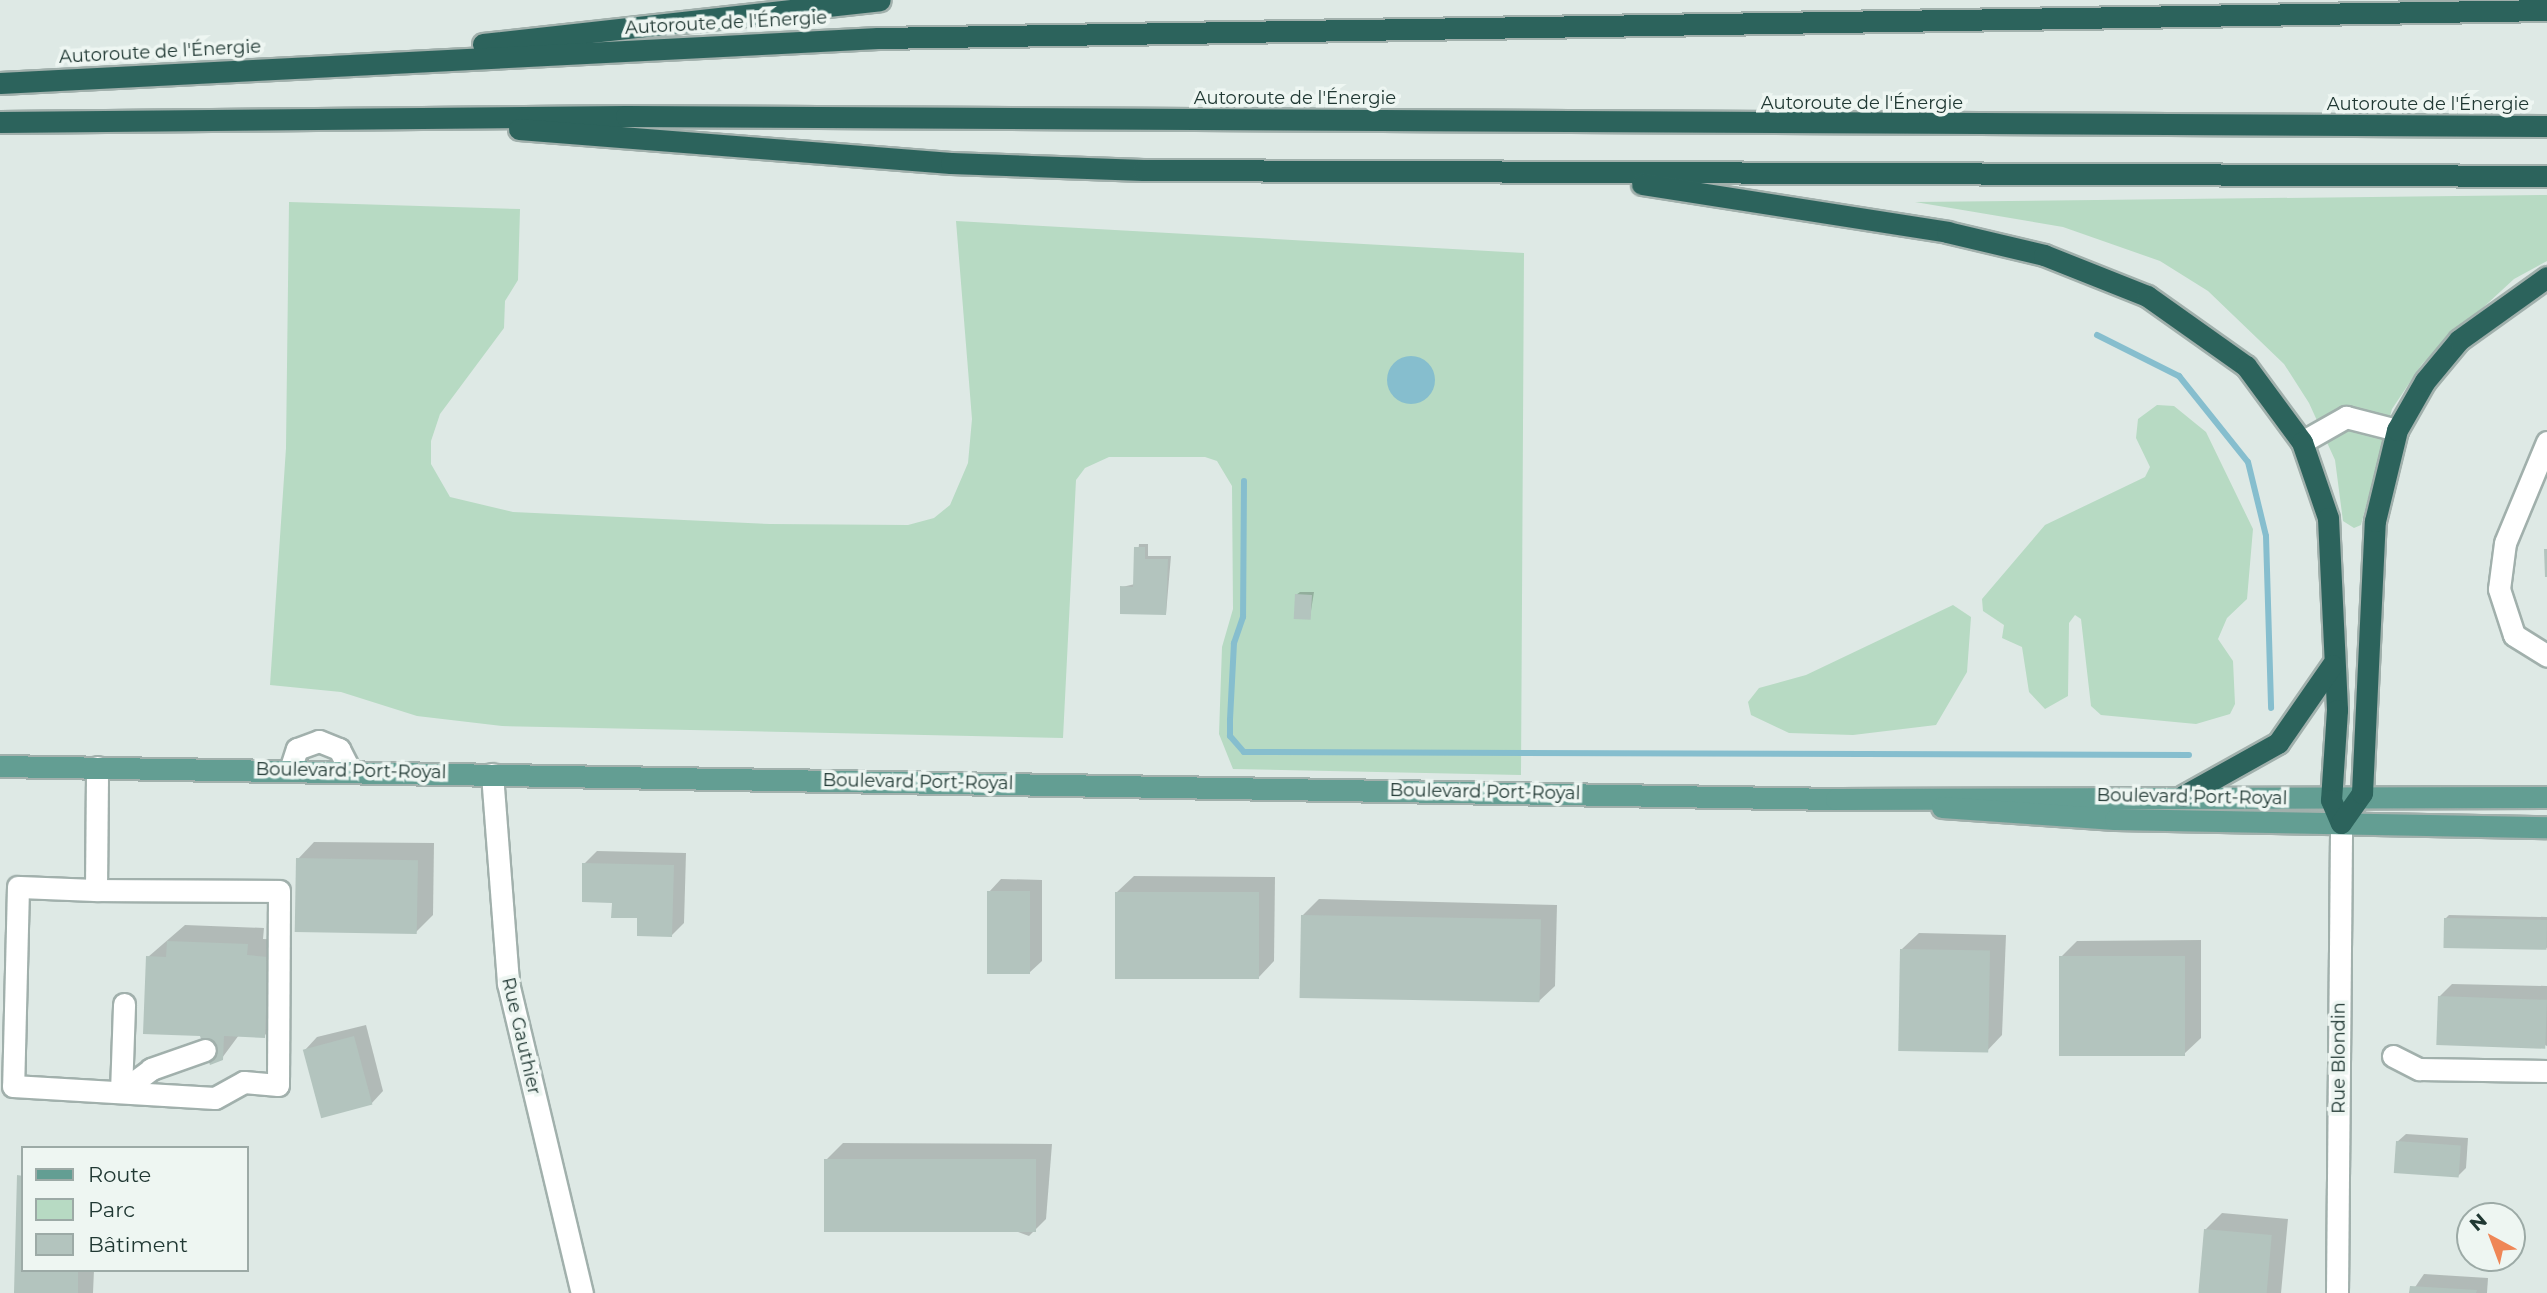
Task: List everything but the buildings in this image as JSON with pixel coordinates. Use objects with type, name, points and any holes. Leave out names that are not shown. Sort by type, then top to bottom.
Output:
[{"type":"highway","points":[[269,68],[880,0]]},
{"type":"highway","name":"Autoroute de l'Énergie","points":[[0,83],[878,38],[2547,10]]},
{"type":"highway","points":[[356,117],[951,163],[1584,174],[2547,176]]},
{"type":"highway","name":"Autoroute de l'Énergie","points":[[0,122],[356,117],[2547,126]]},
{"type":"highway","points":[[1584,174],[1947,232],[2084,268],[2147,296],[2215,339],[2269,389],[2302,442],[2330,532],[2332,665],[2337,710],[2331,800],[2341,823]]},
{"type":"highway","points":[[2341,823],[2362,793],[2375,521],[2397,430],[2425,381],[2459,340],[2547,277]]},
{"type":"highway","points":[[2183,796],[2278,743],[2332,665]]},
{"type":"main road","name":"Boulevard Port-Royal","points":[[0,766],[1836,799],[2183,796],[2331,800],[2362,793],[2547,796]]},
{"type":"main road","name":"Boulevard Port-Royal","points":[[1836,799],[2115,819],[2547,827]]},
{"type":"street","points":[[2302,442],[2346,417],[2397,430]]},
{"type":"street","points":[[2547,442],[2510,530],[2499,579],[2514,635],[2547,656]]},
{"type":"street","points":[[290,770],[297,749],[319,741],[340,749],[350,771]]},
{"type":"street","points":[[96,890],[97,767]]},
{"type":"street","name":"Rue Gauthier","points":[[492,774],[508,983],[582,1293]]},
{"type":"street","name":"Rue Blondin","points":[[2337,1293],[2341,823]]},
{"type":"street","points":[[18,887],[279,891],[278,1085],[244,1082],[215,1098],[121,1093],[13,1086],[18,887]]},
{"type":"street","points":[[121,1093],[124,1004]]},
{"type":"street","points":[[121,1093],[152,1069],[205,1050]]},
{"type":"street","points":[[2393,1056],[2419,1069],[2547,1070]]},
{"type":"green space","points":[[2547,195],[2547,261],[2514,279],[2422,364],[2392,409],[2361,525],[2354,528],[2343,521],[2335,460],[2309,403],[2284,364],[2208,291],[2160,261],[2063,227],[1915,202]]},
{"type":"green space","points":[[289,202],[520,209],[518,280],[505,301],[504,328],[440,414],[431,441],[431,464],[450,497],[513,512],[770,524],[908,525],[934,518],[950,505],[968,463],[972,419],[956,221],[1524,253],[1521,775],[1233,769],[1219,734],[1222,647],[1233,609],[1232,486],[1217,461],[1205,457],[1109,457],[1085,468],[1076,480],[1063,738],[502,726],[417,716],[341,692],[270,685],[286,448]]},
{"type":"green space","points":[[2157,405],[2174,406],[2206,432],[2253,529],[2247,599],[2227,618],[2218,639],[2233,661],[2235,704],[2230,714],[2196,724],[2101,715],[2091,706],[2081,619],[2075,615],[2069,623],[2068,696],[2045,709],[2029,692],[2022,647],[2002,638],[2004,625],[1983,611],[1982,599],[2045,525],[2145,477],[2150,467],[2136,438],[2138,419]]},
{"type":"green space","points":[[1953,605],[1971,617],[1967,672],[1936,725],[1853,735],[1789,733],[1751,715],[1748,702],[1759,688],[1806,675]]},
{"type":"water","points":[[1411,356],[1428,363],[1435,380],[1428,397],[1411,404],[1394,397],[1387,380],[1394,363]]},
{"type":"waterway","points":[[2097,335],[2179,376],[2248,462],[2266,536],[2271,708]]},
{"type":"waterway","points":[[1244,481],[1243,617],[1234,643],[1230,720],[1230,736],[1244,752],[2189,755]]}]
